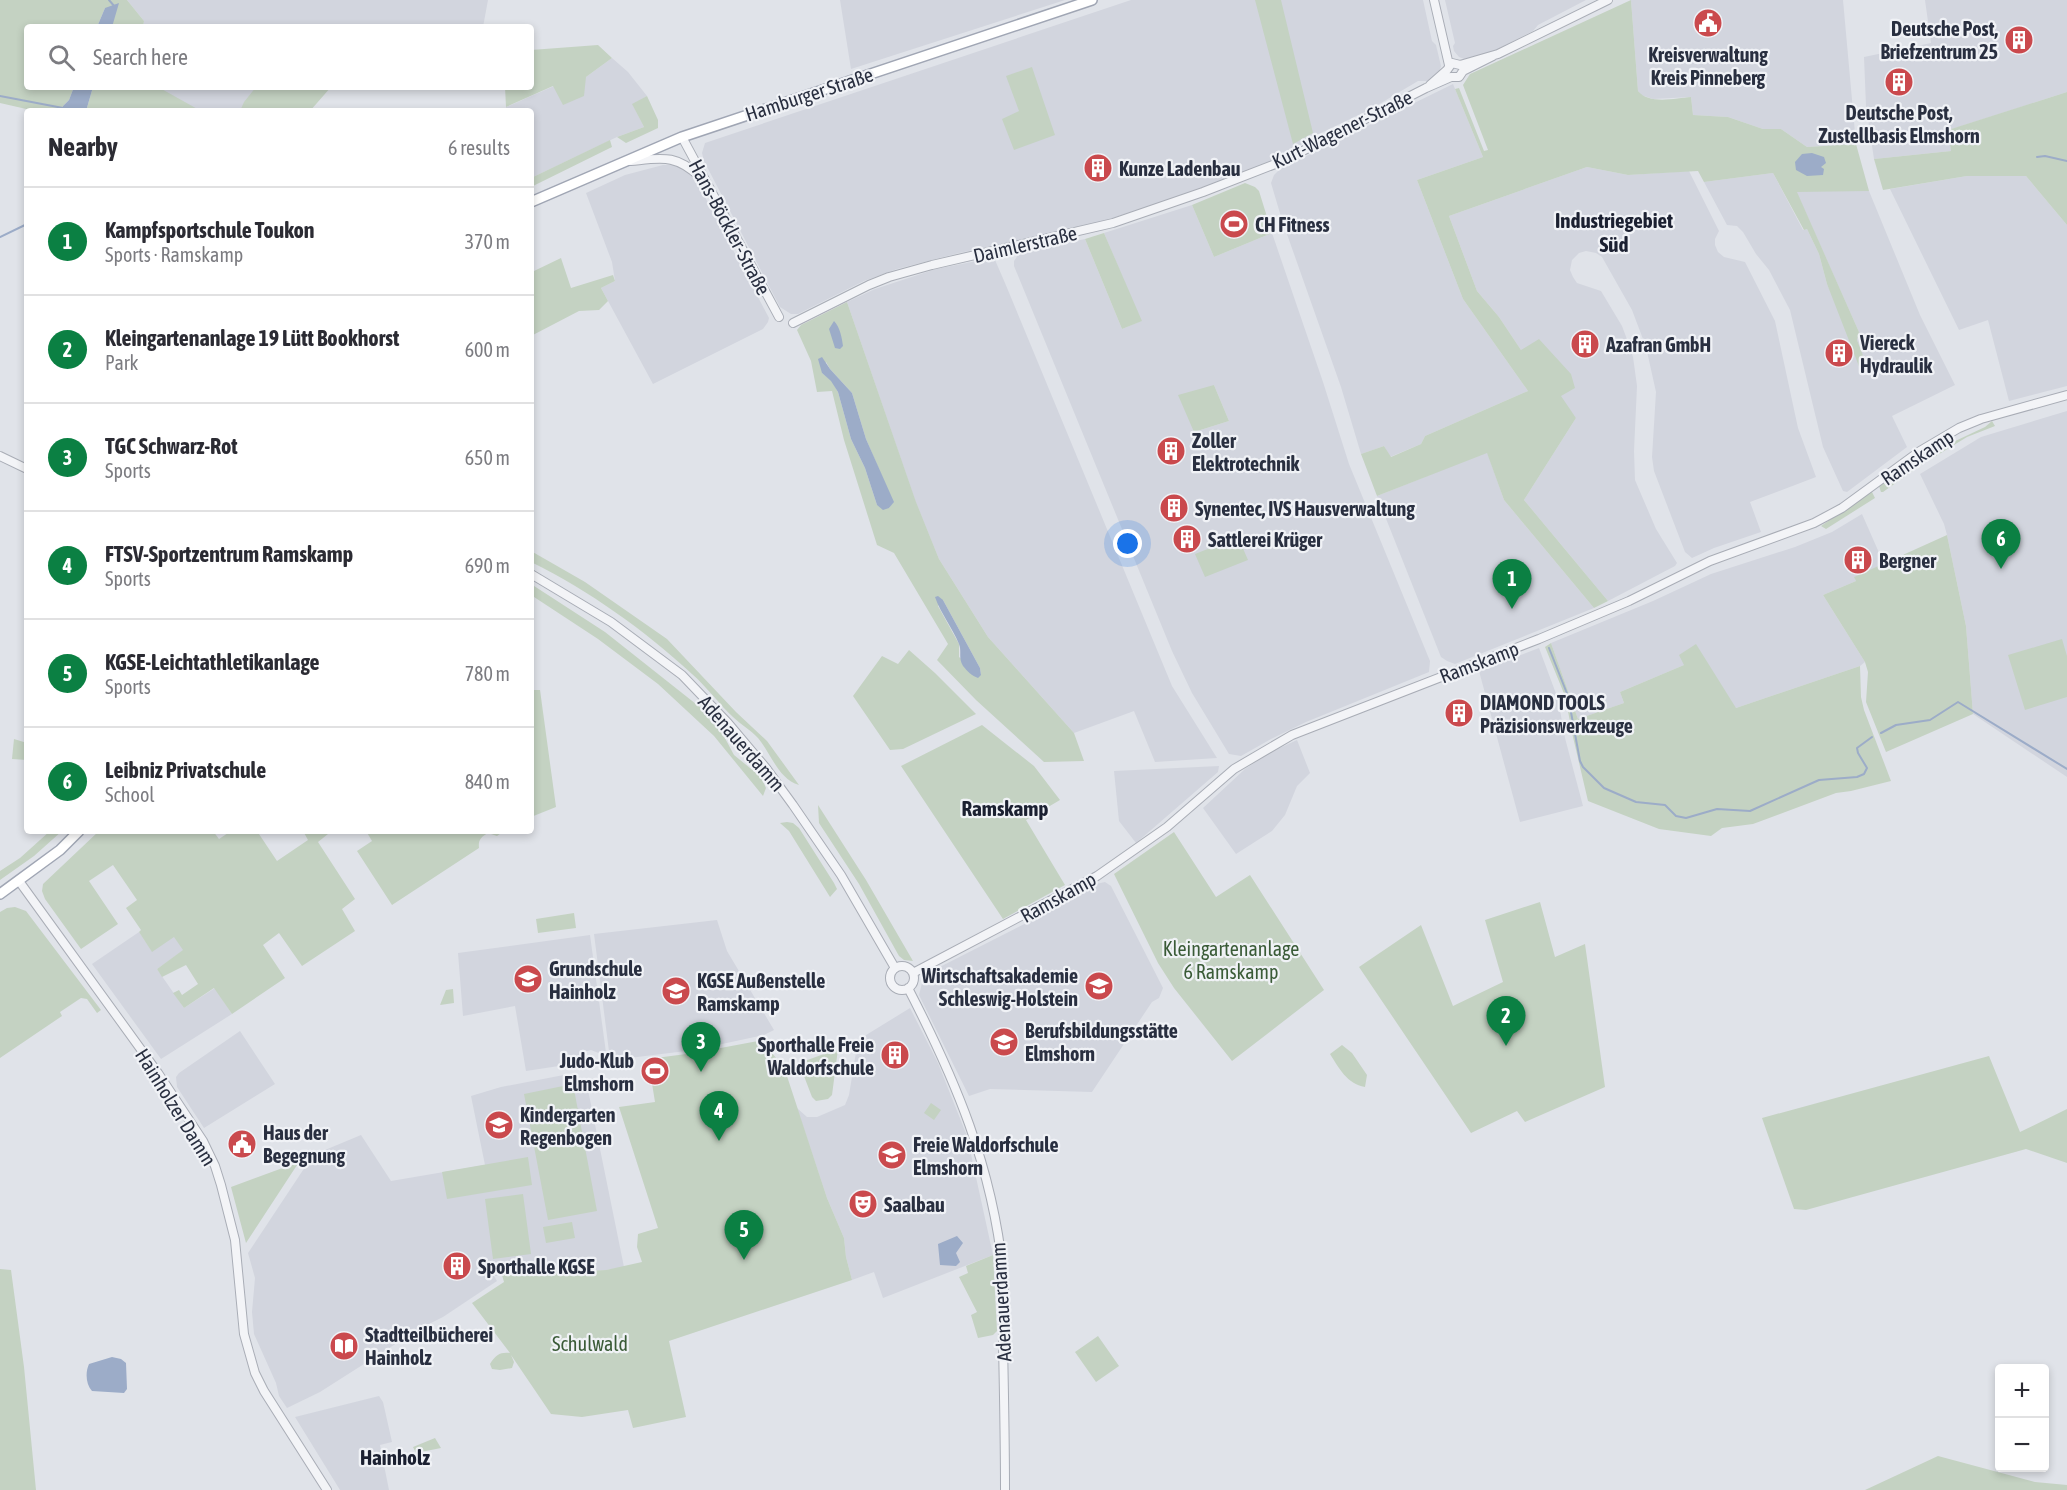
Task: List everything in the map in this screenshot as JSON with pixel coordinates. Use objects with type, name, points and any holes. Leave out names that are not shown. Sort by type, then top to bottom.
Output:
[{"type":"main road","name":"Hamburger Straße","points":[[534,201],[682,136],[1092,0]]},
{"type":"main road","points":[[0,894],[60,850],[76,834]]},
{"type":"street","points":[[1434,0],[1454,69]]},
{"type":"street","name":"Kurt-Wagener-Straße","points":[[1259,170],[1290,158],[1426,88],[1454,69],[1493,56],[1608,0]]},
{"type":"street","name":"Hans-Böckler-Straße","points":[[682,136],[778,317]]},
{"type":"street","points":[[622,162],[673,159],[686,164],[705,182]]},
{"type":"street","name":"Daimlerstraße","points":[[793,323],[868,285],[889,277],[1113,223],[1259,170]]},
{"type":"street","name":"Ramskamp","points":[[913,973],[1096,876],[1167,827],[1234,769],[1292,735],[1559,631],[1629,601],[1710,561],[1814,523],[1842,508],[1916,453],[1959,428],[2067,395]]},
{"type":"street","points":[[0,456],[24,468]]},
{"type":"street","name":"Adenauerdamm","points":[[534,575],[611,622],[682,675],[728,723],[794,805],[840,875],[895,968],[891,975],[891,983],[900,989],[908,988],[946,1063],[962,1101],[975,1138],[996,1225],[1003,1274],[1005,1490]]},
{"type":"street","name":"Hainholzer Damm","points":[[19,881],[158,1073],[207,1149],[221,1185],[235,1240],[243,1334],[255,1373],[327,1490]]},
{"type":"street","points":[[895,968],[903,966],[913,973],[913,983],[908,988]]},
{"type":"shaded area","points":[[127,0],[488,0],[484,24],[144,24],[144,21]]},
{"type":"shaded area","points":[[840,0],[1065,0],[851,69]]},
{"type":"shaded area","points":[[1131,0],[1423,0],[1432,41],[1436,45],[1441,66],[1439,73],[1428,81],[1418,81],[1371,109],[1304,141],[1300,146],[1260,167],[1200,190],[1087,226],[959,253],[897,269],[864,281],[798,314],[791,314],[780,307],[704,161],[702,153],[705,143]]},
{"type":"shaded area","points":[[1445,0],[1586,0],[1482,57],[1467,60],[1459,57],[1454,51],[1455,43]]},
{"type":"shaded area","points":[[1631,0],[1843,0],[1856,144],[1807,147],[1781,129],[1763,129],[1728,117],[1693,115],[1691,97],[1653,99],[1641,95],[1638,91]]},
{"type":"shaded area","points":[[1925,0],[2067,0],[2067,92],[1949,130],[1951,151],[1874,159],[1866,106],[1864,57],[1931,43]]},
{"type":"shaded area","points":[[612,58],[628,72],[647,96],[633,105],[644,127],[617,137],[534,177],[534,108],[506,107],[554,86],[586,77]]},
{"type":"shaded area","points":[[1453,84],[1483,157],[1417,180],[1463,299],[1528,391],[1425,436],[1421,444],[1390,457],[1384,446],[1361,454],[1341,387],[1271,183],[1274,175],[1280,169]]},
{"type":"shaded area","points":[[156,90],[308,90],[283,108],[180,108]]},
{"type":"shaded area","points":[[663,165],[683,167],[696,180],[769,318],[763,329],[653,384],[601,288],[615,281],[612,262],[586,193],[625,175]]},
{"type":"shaded area","points":[[1587,167],[1628,175],[1689,171],[1719,231],[1715,239],[1718,252],[1724,257],[1745,262],[1775,321],[1798,428],[1816,477],[1750,502],[1761,532],[1692,558],[1685,552],[1654,471],[1652,457],[1656,392],[1646,347],[1632,310],[1602,257],[1586,251],[1579,253],[1572,260],[1570,270],[1573,277],[1577,283],[1601,291],[1622,326],[1633,357],[1637,386],[1635,480],[1656,529],[1677,563],[1608,601],[1524,500],[1576,418],[1477,291],[1449,216]]},
{"type":"shaded area","points":[[1773,173],[1803,230],[1807,229],[1819,254],[1827,284],[1868,371],[1857,340],[1859,332],[1796,191],[1869,191],[1920,315],[1955,385],[1892,416],[1907,447],[1847,492],[1843,491],[1823,447],[1790,310],[1769,270],[1743,232],[1737,226],[1727,225],[1704,182]]},
{"type":"shaded area","points":[[1967,176],[2026,176],[2067,225],[2067,386],[2009,401],[1988,320],[1959,330],[1890,189]]},
{"type":"shaded area","points":[[1192,205],[1214,257],[1272,233],[1349,464],[1430,661],[1429,672],[1306,722],[1241,756],[1229,754],[1192,693],[1172,651],[1014,266],[1018,255],[1025,252],[1085,239],[1122,329],[1141,321],[1104,233]],"holes":[[[1214,385],[1229,421],[1194,432]]]},
{"type":"shaded area","points":[[987,259],[995,260],[1005,283],[1172,686],[1217,758],[1155,762],[1134,711],[1074,733],[988,637],[939,559],[916,503],[847,302],[875,289],[936,269]]},
{"type":"shaded area","points":[[2067,411],[2067,777],[1973,714],[1966,626],[1947,535],[1920,474],[1981,437]]},
{"type":"shaded area","points":[[1487,452],[1504,500],[1594,608],[1455,664],[1441,657],[1377,496]]},
{"type":"shaded area","points":[[1862,514],[1884,564],[1855,577],[1856,581],[1823,595],[1865,662],[1860,666],[1736,708],[1684,665],[1620,692],[1624,703],[1578,719],[1551,643],[1653,601],[1711,574],[1795,547],[1832,532]]},
{"type":"shaded area","points":[[1539,648],[1558,699],[1565,738],[1583,806],[1520,822],[1479,671]]},
{"type":"shaded area","points":[[1297,740],[1310,773],[1297,786],[1285,815],[1272,831],[1236,854],[1203,808],[1245,769],[1271,752]]},
{"type":"shaded area","points":[[1219,766],[1218,772],[1136,843],[1119,821],[1114,771]]},
{"type":"shaded area","points":[[1105,882],[1111,886],[1163,988],[1159,998],[1152,1002],[1092,1092],[990,1089],[969,1096],[919,995],[924,975],[1040,916],[1096,884]]},
{"type":"shaded area","name":"KGSE Außenstelle Ramskamp","points":[[717,920],[727,951],[774,1030],[764,1035],[694,1050],[610,1059],[594,934]]},
{"type":"shaded area","points":[[139,932],[152,951],[174,936],[184,950],[157,969],[184,1008],[215,988],[232,1014],[161,1059],[92,964]]},
{"type":"shaded area","name":"Grundschule Hainholz","points":[[590,935],[607,1060],[601,1054],[591,1050],[584,1052],[572,1064],[526,1071],[515,1006],[463,1016],[458,953]]},
{"type":"shaded area","name":"Freie Waldorfschule Elmshorn","points":[[910,1008],[938,1063],[967,1136],[993,1255],[883,1298],[874,1272],[852,1280],[844,1238],[827,1198],[797,1108],[807,1117],[817,1117],[845,1105],[849,1095],[858,1040]]},
{"type":"shaded area","points":[[240,1031],[275,1084],[204,1128],[177,1087],[176,1077]]},
{"type":"shaded area","points":[[569,1074],[587,1085],[624,1267],[494,1276],[497,1281],[443,1317],[419,1329],[320,1392],[287,1408],[279,1396],[276,1383],[254,1334],[252,1312],[255,1278],[248,1253],[313,1155],[361,1135],[391,1181],[485,1165],[471,1096],[501,1087]]},
{"type":"shaded area","points":[[379,1396],[383,1402],[392,1442],[380,1445],[389,1490],[340,1490],[295,1417]]},
{"type":"green space","points":[[0,0],[127,0],[144,21],[144,24],[111,24],[105,8],[98,24],[24,24],[24,90],[73,90],[63,108],[24,108],[0,103]]},
{"type":"green space","points":[[1255,0],[1281,0],[1313,133],[1293,144]]},
{"type":"green space","points":[[1631,0],[1638,91],[1643,95],[1663,100],[1691,97],[1693,115],[1728,117],[1763,129],[1781,129],[1807,147],[1856,144],[1869,191],[1797,192],[1859,332],[1857,340],[1869,371],[1862,374],[1827,284],[1819,254],[1807,229],[1804,230],[1773,173],[1704,182],[1698,171],[1628,175],[1587,167],[1449,216],[1477,291],[1499,317],[1521,350],[1539,339],[1571,374],[1575,388],[1561,396],[1576,418],[1524,500],[1608,601],[1594,608],[1504,500],[1487,453],[1377,496],[1361,454],[1384,446],[1391,457],[1421,444],[1425,436],[1528,391],[1463,299],[1417,180],[1483,157],[1455,89],[1459,88],[1484,151],[1488,150],[1463,85],[1470,74]]},
{"type":"green space","points":[[598,45],[612,58],[586,77],[584,96],[563,105],[553,86],[506,107],[505,90],[534,90],[534,50]]},
{"type":"green space","points":[[1032,67],[1055,135],[1014,150],[1002,119],[1019,111],[1006,76]]},
{"type":"green space","points":[[92,90],[163,90],[196,108],[87,108]]},
{"type":"green space","points":[[254,90],[328,90],[313,108],[241,108]]},
{"type":"green space","points":[[2067,92],[2067,225],[2026,176],[1967,176],[1883,190],[1874,159],[1951,151],[1948,130]]},
{"type":"green space","points":[[647,96],[658,120],[658,128],[626,143],[617,137],[644,127],[632,104]]},
{"type":"green space","points":[[610,140],[612,147],[534,186],[534,177]]},
{"type":"green space","name":"CH Fitness","points":[[1245,183],[1259,191],[1272,233],[1214,257],[1192,205]]},
{"type":"green space","points":[[1104,233],[1142,321],[1122,329],[1085,239]]},
{"type":"green space","points":[[561,258],[571,288],[613,275],[615,281],[601,288],[608,301],[599,310],[579,311],[534,334],[534,271]]},
{"type":"green space","points":[[847,302],[916,502],[939,559],[988,637],[1074,733],[1084,761],[1044,762],[976,700],[937,660],[948,644],[894,553],[877,545],[844,440],[832,391],[817,392],[811,361],[797,330],[801,325]],"holes":[[[826,362],[852,393],[866,439],[893,502],[889,508],[877,505],[865,468],[851,439],[838,392],[832,381],[822,373]],[[943,600],[980,668],[981,675],[959,657],[959,644],[938,606]]]},
{"type":"green space","points":[[1214,385],[1229,421],[1194,432],[1178,395]]},
{"type":"green space","points":[[1992,421],[1995,426],[1967,437],[1931,459],[1927,451],[1932,452],[1985,427]]},
{"type":"green space","points":[[1918,459],[1924,463],[1881,492],[1879,486]]},
{"type":"green space","points":[[1870,492],[1875,498],[1826,529],[1821,526]]},
{"type":"green space","points":[[1947,535],[1966,626],[1973,714],[1886,752],[1866,702],[1868,672],[1865,662],[1823,595],[1856,581],[1854,577]]},
{"type":"green space","points":[[1238,537],[1248,560],[1205,577],[1195,554]]},
{"type":"green space","points":[[534,553],[585,582],[667,639],[736,712],[767,741],[799,785],[780,771],[758,738],[733,717],[674,658],[636,627],[553,573],[534,564]]},
{"type":"green space","points":[[534,586],[605,632],[701,708],[719,727],[734,755],[761,777],[766,788],[763,796],[714,736],[658,684],[598,639],[534,597]]},
{"type":"green space","points":[[2062,639],[2067,656],[2067,697],[2025,710],[2008,655]]},
{"type":"green space","points":[[1551,643],[1578,719],[1624,703],[1620,692],[1684,665],[1679,655],[1696,644],[1736,708],[1860,666],[1861,697],[1864,710],[1891,781],[1836,793],[1753,824],[1722,828],[1711,836],[1659,829],[1588,801],[1565,696],[1545,647]]},
{"type":"green space","points":[[909,650],[976,714],[903,749],[890,750],[853,696],[882,656],[898,664]]},
{"type":"green space","points":[[534,690],[540,690],[556,807],[534,816]]},
{"type":"green space","points":[[982,725],[1034,766],[1060,800],[1026,820],[1065,885],[1003,919],[901,766]]},
{"type":"green space","points":[[14,739],[24,742],[24,760],[12,759]]},
{"type":"green space","points":[[818,805],[866,880],[913,961],[904,960],[899,956],[859,884],[819,823]]},
{"type":"green space","points":[[787,822],[799,828],[834,883],[837,889],[830,897],[789,831],[780,823]]},
{"type":"green space","name":"Kleingartenanlage 6 Ramskamp","points":[[1174,832],[1216,897],[1250,875],[1324,990],[1232,1061],[1174,988],[1158,963],[1114,874]]},
{"type":"green space","points":[[47,834],[59,834],[34,856],[0,880],[0,871],[20,858]]},
{"type":"green space","points":[[96,834],[215,834],[219,839],[226,834],[259,834],[277,861],[308,840],[305,834],[328,834],[318,842],[355,899],[342,909],[355,931],[302,966],[279,933],[263,945],[285,978],[232,1014],[214,988],[184,1008],[173,993],[179,990],[182,995],[198,984],[186,965],[162,977],[157,969],[183,950],[174,937],[152,952],[126,908],[137,900],[113,865],[89,881],[118,924],[81,949],[45,899],[42,891],[43,884]]},
{"type":"green space","points":[[368,834],[486,834],[480,841],[479,848],[392,905],[357,851],[372,841]]},
{"type":"green space","points":[[1540,902],[1555,957],[1585,944],[1605,1087],[1525,1122],[1517,1111],[1471,1133],[1359,967],[1421,925],[1453,1006],[1503,982],[1485,920]]},
{"type":"green space","points":[[15,907],[26,911],[101,1010],[97,1013],[87,999],[81,998],[60,1012],[62,1016],[0,1058],[0,912]]},
{"type":"green space","points":[[574,913],[576,928],[538,933],[536,919]]},
{"type":"green space","points":[[453,989],[454,1003],[440,1005],[446,990]]},
{"type":"green space","name":"Schulwald","points":[[758,1041],[764,1044],[784,1067],[827,1198],[844,1238],[852,1280],[669,1341],[686,1417],[633,1428],[628,1410],[582,1417],[551,1414],[511,1355],[514,1362],[512,1368],[492,1369],[490,1364],[497,1356],[501,1353],[510,1353],[472,1303],[504,1282],[502,1275],[606,1270],[642,1262],[637,1247],[638,1234],[658,1228],[619,1107],[655,1102],[648,1059]]},
{"type":"green space","points":[[1342,1045],[1352,1053],[1367,1075],[1365,1087],[1348,1079],[1330,1054]]},
{"type":"green space","points":[[838,1049],[832,1095],[828,1099],[816,1101],[812,1097],[799,1063]]},
{"type":"green space","points":[[1989,1056],[2020,1132],[2067,1109],[2067,1163],[2026,1149],[1806,1210],[1794,1209],[1762,1118]]},
{"type":"green space","points":[[573,1084],[597,1211],[548,1220],[524,1094]]},
{"type":"green space","points":[[931,1103],[941,1110],[934,1120],[924,1113]]},
{"type":"green space","points":[[528,1157],[532,1185],[447,1199],[442,1172]]},
{"type":"green space","points":[[299,1162],[246,1243],[231,1187]]},
{"type":"green space","points":[[523,1194],[531,1254],[493,1259],[485,1199]]},
{"type":"green space","points":[[572,1222],[575,1238],[546,1243],[543,1227]]},
{"type":"green space","points":[[993,1255],[997,1331],[993,1335],[978,1338],[971,1315],[977,1312],[959,1277],[968,1273],[966,1266]]},
{"type":"green space","points":[[0,1269],[11,1270],[24,1367],[36,1490],[0,1490]]},
{"type":"green space","points":[[1098,1336],[1119,1366],[1096,1382],[1075,1352]]},
{"type":"green space","points":[[435,1438],[441,1448],[416,1453],[413,1447]]},
{"type":"green space","points":[[1938,1456],[2035,1482],[2067,1485],[2067,1490],[1865,1490]]},
{"type":"water","points":[[119,3],[113,24],[98,24],[105,8]]},
{"type":"water","points":[[73,90],[92,90],[87,108],[63,108]]},
{"type":"water","points":[[1812,153],[1824,157],[1826,163],[1821,167],[1824,169],[1823,175],[1807,176],[1796,170],[1795,162],[1802,154]]},
{"type":"water","points":[[834,321],[841,336],[843,346],[840,349],[835,348],[829,329]]},
{"type":"water","points":[[822,357],[852,393],[866,439],[894,502],[889,508],[883,510],[877,505],[865,468],[851,439],[838,392],[822,373],[818,359]]},
{"type":"water","points":[[938,596],[943,600],[980,668],[981,675],[978,678],[963,666],[959,644],[937,603],[935,597]]},
{"type":"water","points":[[957,1236],[963,1243],[956,1253],[960,1262],[956,1266],[940,1265],[938,1244]]},
{"type":"water","points":[[112,1357],[126,1363],[127,1389],[124,1393],[92,1391],[87,1378],[89,1364]]},
{"type":"waterway","points":[[109,0],[115,7]]},
{"type":"waterway","points":[[0,96],[63,108]]},
{"type":"waterway","points":[[2037,157],[2045,156],[2067,161]]},
{"type":"waterway","points":[[0,237],[24,225]]},
{"type":"waterway","points":[[1549,648],[1568,696],[1583,767],[1604,788],[1636,802],[1665,805],[1676,816],[1686,818],[1717,809],[1750,811],[1819,780],[1857,777],[1864,774],[1867,768],[1857,748],[1872,737]]},
{"type":"waterway","points":[[1881,733],[1896,725],[1930,720],[1958,702],[2067,769]]},
{"type":"place","name":"Kreisverwaltung Kreis Pinneberg","points":[[1708,23]]},
{"type":"place","name":"Deutsche Post, Briefzentrum 25","points":[[2019,40]]},
{"type":"place","name":"Deutsche Post, Zustellbasis Elmshorn","points":[[1899,82]]},
{"type":"place","name":"Kunze Ladenbau","points":[[1098,168]]},
{"type":"place","name":"CH Fitness","points":[[1234,224]]},
{"type":"place","name":"Azafran GmbH","points":[[1585,344]]},
{"type":"place","name":"Viereck Hydraulik","points":[[1839,353]]},
{"type":"place","name":"Zoller Elektrotechnik","points":[[1171,451]]},
{"type":"place","name":"Synentec, IVS Hausverwaltung","points":[[1174,508]]},
{"type":"place","name":"Sattlerei Krüger","points":[[1187,539]]},
{"type":"place","name":"Bergner","points":[[1858,560]]},
{"type":"place","name":"Leibniz Privatschule","points":[[2001,569]]},
{"type":"place","name":"Kampfsportschule Toukon","points":[[1512,609]]},
{"type":"place","name":"DIAMOND TOOLS Präzisionswerkzeuge","points":[[1459,713]]},
{"type":"place","name":"Grundschule Hainholz","points":[[528,979]]},
{"type":"place","name":"Wirtschaftsakademie Schleswig-Holstein","points":[[1099,986]]},
{"type":"place","name":"KGSE Außenstelle Ramskamp","points":[[676,991]]},
{"type":"place","name":"Berufsbildungsstätte Elmshorn","points":[[1004,1042]]},
{"type":"place","name":"Kleingartenanlage 19 Lütt Bookhorst","points":[[1506,1046]]},
{"type":"place","name":"Sporthalle Freie Waldorfschule","points":[[895,1055]]},
{"type":"place","name":"Judo-Klub Elmshorn","points":[[655,1071]]},
{"type":"place","name":"TGC Schwarz-Rot","points":[[701,1072]]},
{"type":"place","name":"Kindergarten Regenbogen","points":[[499,1125]]},
{"type":"place","name":"FTSV-Sportzentrum Ramskamp","points":[[719,1141]]},
{"type":"place","name":"Haus der Begegnung","points":[[242,1144]]},
{"type":"place","name":"Freie Waldorfschule Elmshorn","points":[[892,1155]]},
{"type":"place","name":"Saalbau","points":[[863,1204]]},
{"type":"place","name":"KGSE-Leichtathletikanlage","points":[[744,1260]]},
{"type":"place","name":"Sporthalle KGSE","points":[[457,1266]]},
{"type":"place","name":"Stadtteilbücherei Hainholz","points":[[344,1346]]},
{"type":"district","name":"Industriegebiet Süd","points":[[1614,232]]},
{"type":"district","name":"Ramskamp","points":[[1005,808]]},
{"type":"district","name":"Hainholz","points":[[395,1457]]}]
